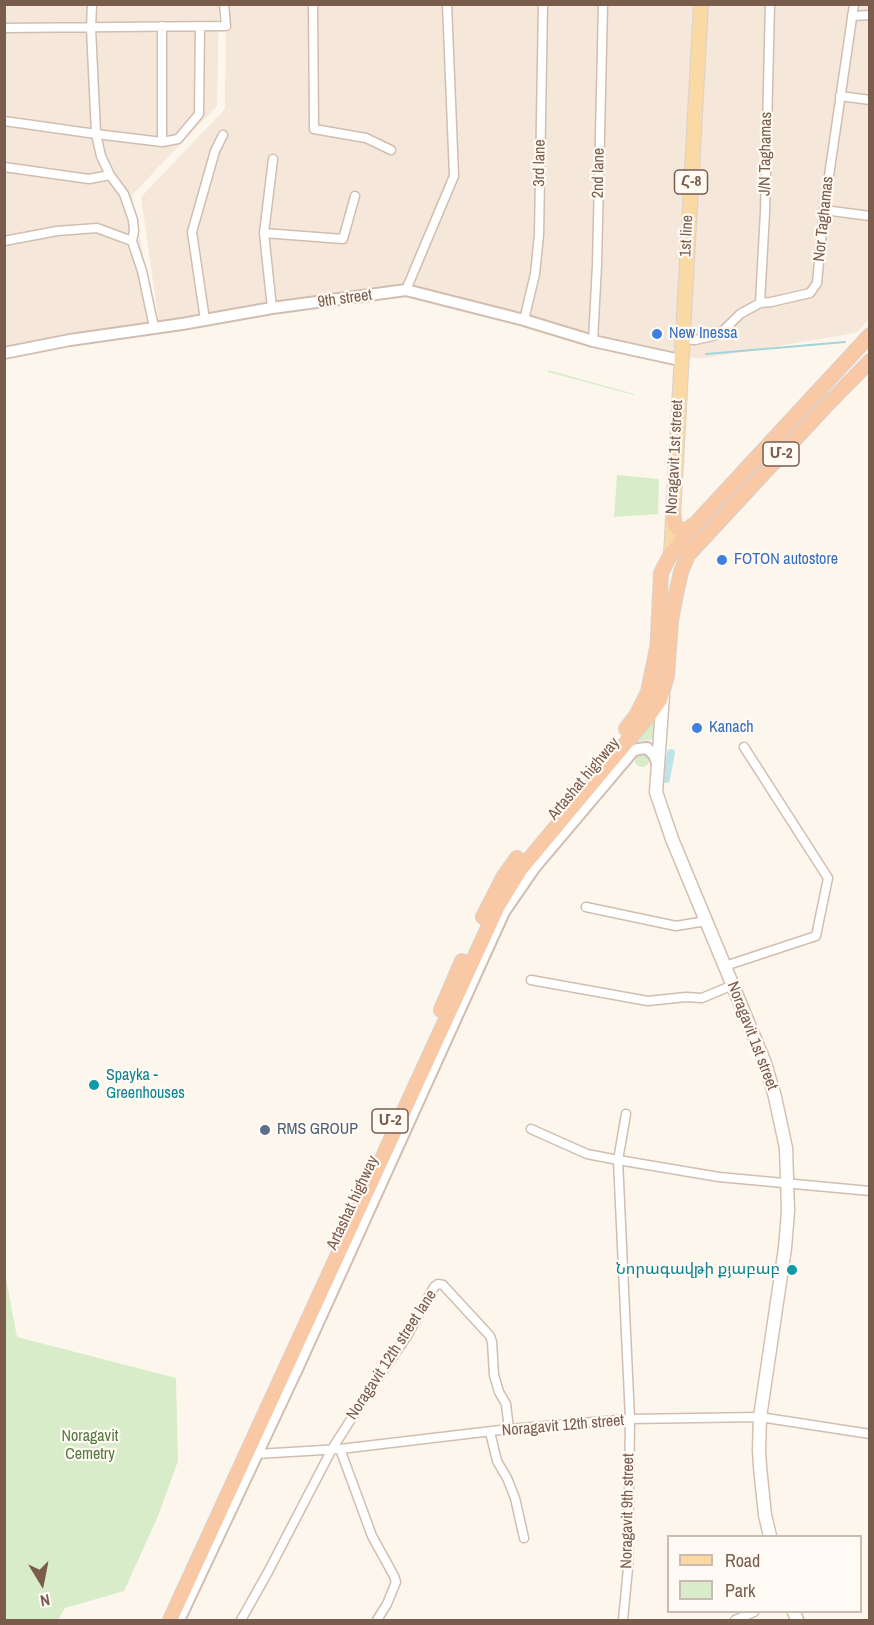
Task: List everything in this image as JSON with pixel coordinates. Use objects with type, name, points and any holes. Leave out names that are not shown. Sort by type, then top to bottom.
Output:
[{"type":"highway","name":"Մ-2","points":[[664,690],[658,678],[657,648],[661,573],[670,554],[870,335]]},
{"type":"highway","name":"Մ-2","points":[[671,621],[681,572],[694,547],[870,361]]},
{"type":"highway","points":[[673,512],[675,525],[681,530],[689,529],[697,522]]},
{"type":"highway","name":"Մ-2","points":[[664,690],[668,676],[671,621],[670,554]]},
{"type":"highway","name":"Artashat highway","points":[[161,1620],[491,899],[518,858],[636,716],[648,692],[657,648]]},
{"type":"highway","name":"Artashat highway","points":[[170,1620],[498,906],[520,870],[656,707],[664,690]]},
{"type":"main road","name":"1st line","points":[[680,360],[701,4]]},
{"type":"main road","name":"Noragavit 1st street","points":[[670,554],[680,360]]},
{"type":"main road","name":"Noragavit 1st street","points":[[664,690],[656,792],[672,839],[765,1063],[786,1148],[789,1211],[760,1417],[760,1467],[765,1515],[770,1535]]},
{"type":"street","points":[[92,4],[96,134],[101,156],[110,175],[124,194],[133,220],[132,241],[142,271],[154,327]]},
{"type":"street","points":[[4,28],[226,26],[224,4]]},
{"type":"street","points":[[313,4],[314,129],[366,138],[391,150]]},
{"type":"street","points":[[406,290],[454,176],[447,4]]},
{"type":"street","name":"3rd lane","points":[[524,320],[535,274],[539,234],[543,4]]},
{"type":"street","name":"2nd lane","points":[[593,341],[603,4]]},
{"type":"street","name":"J/N Taghamas","points":[[760,303],[765,212],[770,4]]},
{"type":"street","name":"Nor Taghamas","points":[[681,339],[695,340],[713,336],[724,330],[740,314],[760,303],[810,293],[817,283],[824,210],[854,4]]},
{"type":"street","points":[[852,16],[870,15]]},
{"type":"street","points":[[162,26],[162,142]]},
{"type":"street","points":[[4,121],[162,142],[178,139],[199,114],[200,26]]},
{"type":"street","points":[[840,96],[870,100]]},
{"type":"street","points":[[205,320],[192,232],[215,151],[223,135]]},
{"type":"street","points":[[272,308],[264,232],[273,159]]},
{"type":"street","points":[[4,167],[89,179],[110,175]]},
{"type":"street","points":[[264,232],[343,239],[355,196]]},
{"type":"street","points":[[824,210],[870,216]]},
{"type":"street","points":[[4,242],[57,231],[97,228],[132,241]]},
{"type":"street","name":"9th street","points":[[4,353],[70,340],[272,308],[406,290],[524,320],[593,341],[680,360]]},
{"type":"street","points":[[725,966],[816,936],[828,878],[744,747]]},
{"type":"street","name":"Artashat highway","points":[[179,1620],[298,1367],[504,912],[535,867],[633,752],[638,748],[647,748],[654,754],[658,765]]},
{"type":"street","points":[[586,907],[676,926],[706,921]]},
{"type":"street","points":[[531,980],[648,1001],[686,997],[702,998],[733,985]]},
{"type":"street","name":"Noragavit 9th street","points":[[623,1620],[628,1568],[630,1419],[618,1160],[626,1114]]},
{"type":"street","points":[[531,1130],[587,1154],[618,1160],[719,1177],[870,1191]]},
{"type":"street","name":"Noragavit 12th street lane","points":[[336,1449],[369,1391],[407,1336],[434,1287],[438,1284],[443,1285],[490,1336],[494,1375],[499,1392],[506,1404],[509,1429]]},
{"type":"street","name":"Noragavit 12th street","points":[[257,1454],[336,1449],[509,1429],[630,1419],[760,1417],[870,1434]]},
{"type":"street","points":[[490,1432],[497,1461],[515,1498],[524,1538]]},
{"type":"street","points":[[241,1620],[336,1449]]},
{"type":"street","points":[[336,1449],[372,1536],[396,1582],[377,1620]]},
{"type":"street","points":[[735,1620],[750,1613]]},
{"type":"shaded area","points":[[5,5],[219,5],[217,106],[132,195],[155,321],[5,349]]},
{"type":"shaded area","points":[[226,5],[869,5],[870,318],[856,333],[705,358],[667,357],[401,288],[159,324],[141,197],[225,109]]},
{"type":"green space","points":[[548,370],[634,394],[634,395],[548,372]]},
{"type":"green space","points":[[617,475],[659,479],[658,514],[614,517]]},
{"type":"green space","points":[[654,717],[653,738],[638,741],[629,747]]},
{"type":"green space","points":[[639,753],[645,753],[649,760],[645,767],[639,767],[635,763],[635,757]]},
{"type":"green space","name":"Noragavit Cemetry","points":[[4,1268],[17,1337],[176,1378],[178,1461],[158,1516],[124,1591],[65,1608],[58,1620],[5,1620]]},
{"type":"waterway","points":[[706,354],[845,342]]},
{"type":"waterway","points":[[666,779],[671,753]]},
{"type":"place","name":"New Inessa","points":[[657,334]]},
{"type":"place","name":"FOTON autostore","points":[[722,560]]},
{"type":"place","name":"Kanach","points":[[697,728]]},
{"type":"place","name":"Spayka - Greenhouses","points":[[94,1085]]},
{"type":"place","name":"RMS GROUP","points":[[265,1130]]},
{"type":"place","name":"Նորագավթի քյաբաբ","points":[[792,1270]]}]
